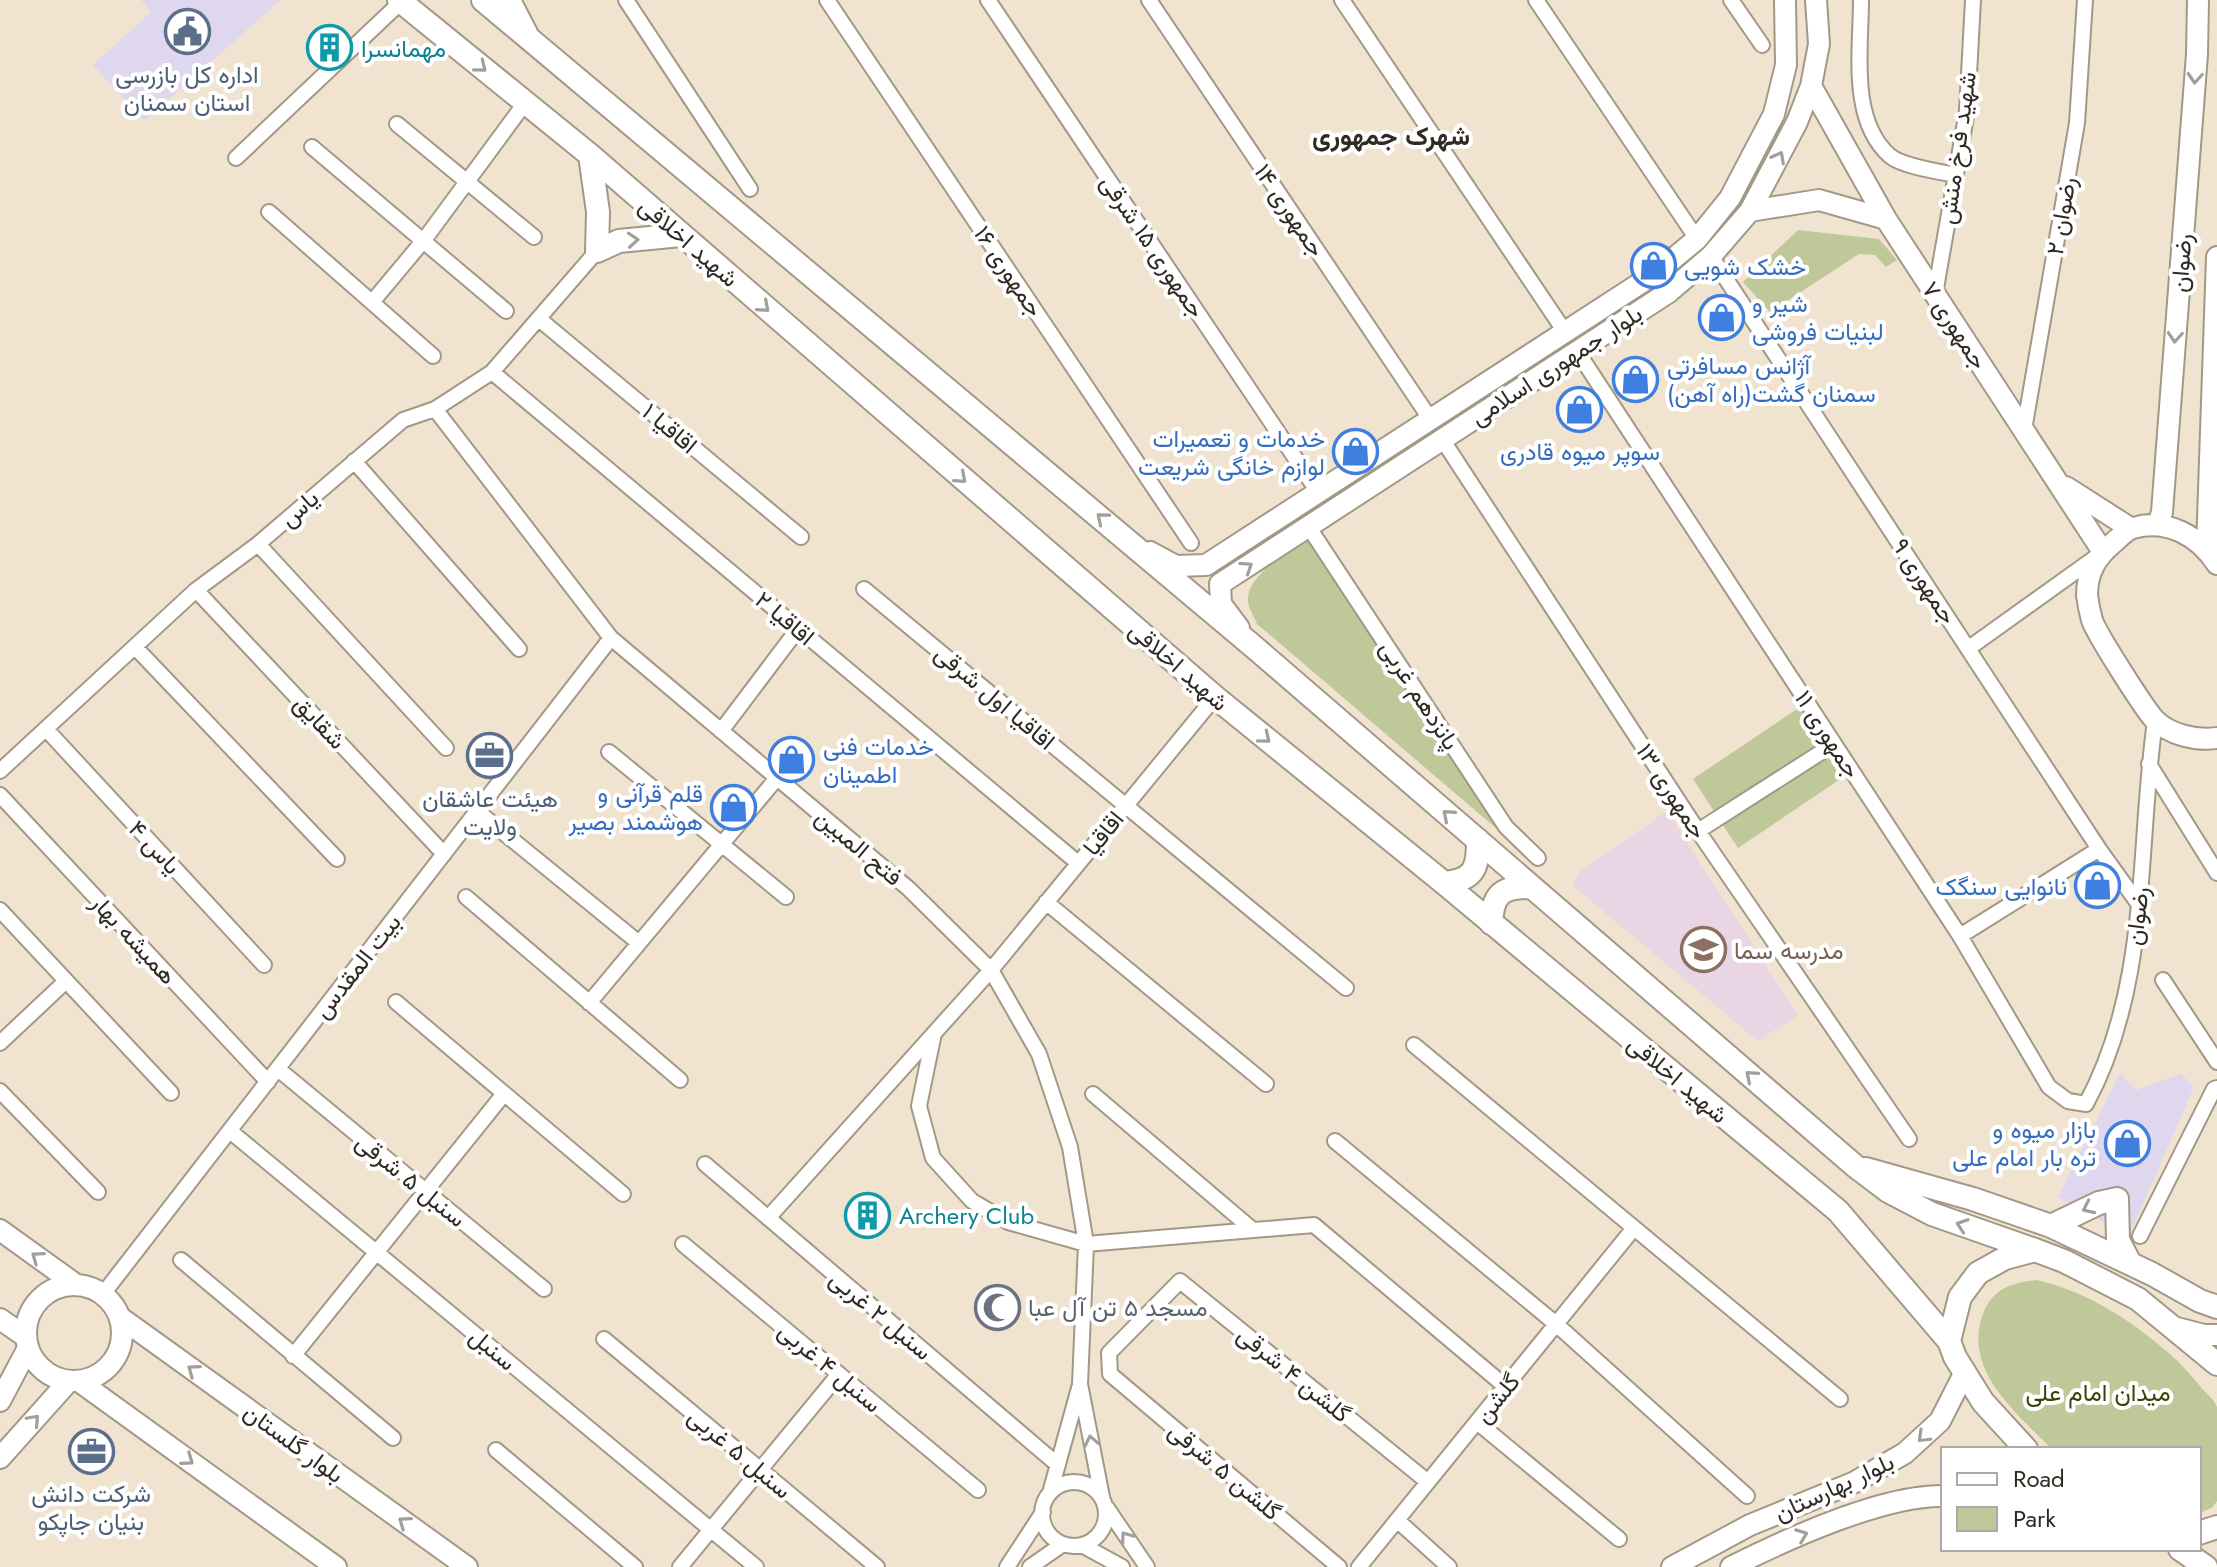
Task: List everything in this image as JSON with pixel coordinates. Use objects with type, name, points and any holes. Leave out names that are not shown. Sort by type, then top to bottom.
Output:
[{"type":"main road","name":"شهید اخلاقی","points":[[483,0],[1254,647],[1855,1166],[1888,1191],[1932,1214],[2064,1261],[2138,1299],[2217,1364]]},
{"type":"main road","name":"شهید اخلاقی","points":[[400,1],[590,155],[1215,697],[1838,1211],[1949,1341],[1983,1402],[2024,1447]]},
{"type":"main road","points":[[590,155],[598,212],[597,251],[619,241],[681,235]]},
{"type":"main road","points":[[1444,883],[1459,882],[1471,875],[1478,860],[1478,840]]},
{"type":"main road","points":[[1491,923],[1492,904],[1501,893],[1514,887],[1531,887]]},
{"type":"main road","points":[[1855,1166],[1973,1199],[2051,1226],[2217,1307]]},
{"type":"main road","points":[[2051,1226],[2099,1203],[2117,1199],[2118,1240],[2130,1263]]},
{"type":"main road","points":[[1949,1341],[1960,1297],[1978,1273],[2005,1258],[2035,1250]]},
{"type":"main road","points":[[2183,1551],[2206,1567]]},
{"type":"street","points":[[510,0],[528,35]]},
{"type":"street","points":[[626,0],[750,189]]},
{"type":"street","name":"جمهوری ۱۶","points":[[827,0],[1191,543]]},
{"type":"street","name":"جمهوری ۱۵ شرقی","points":[[988,0],[1318,492]]},
{"type":"street","name":"جمهوری ۱۴","points":[[1149,0],[1431,420]]},
{"type":"street","points":[[1342,0],[1565,332]]},
{"type":"street","points":[[1536,0],[1697,239]]},
{"type":"street","points":[[1731,0],[1762,45]]},
{"type":"street","name":"بلوار جمهوری اسلامی","points":[[1206,565],[1656,273],[1697,239],[1730,198],[1774,114],[1786,65],[1785,0]]},
{"type":"street","name":"بلوار جمهوری اسلامی","points":[[1220,584],[1669,292],[1711,256],[1750,211],[1797,122],[1811,86],[1819,44],[1816,0]]},
{"type":"street","points":[[1861,0],[1861,90],[1867,125],[1891,157],[1956,175]]},
{"type":"street","name":"شهید فرخ منش","points":[[1935,294],[1967,111],[1973,0]]},
{"type":"street","name":"رضوان ۲","points":[[2024,430],[2077,123],[2085,0]]},
{"type":"street","name":"رضوان","points":[[2158,525],[2162,512],[2197,54],[2198,0]]},
{"type":"street","points":[[236,158],[400,1]]},
{"type":"street","name":"جمهوری ۷","points":[[1811,86],[1886,219],[2103,552]]},
{"type":"street","points":[[373,301],[424,240],[525,103]]},
{"type":"street","points":[[397,124],[534,237]]},
{"type":"street","points":[[312,147],[506,311]]},
{"type":"street","points":[[1750,211],[1819,200],[1886,219]]},
{"type":"street","points":[[269,212],[433,356]]},
{"type":"street","name":"یاس","points":[[0,771],[196,590],[258,544],[403,420],[435,409],[492,372],[597,251]]},
{"type":"street","name":"جمهوری ۹","points":[[1711,256],[2099,849],[2140,906]]},
{"type":"street","name":"رضوان","points":[[2212,556],[2217,257]]},
{"type":"street","name":"اقاقیا ۱","points":[[539,319],[801,537]]},
{"type":"street","name":"جمهوری ۱۱","points":[[1577,351],[1960,936],[2049,1087],[2068,1101],[2086,1104]]},
{"type":"street","name":"اقاقیا ۲","points":[[492,372],[1078,863]]},
{"type":"street","name":"فتح المبین","points":[[435,409],[611,638],[909,889],[991,970],[1039,1054],[1070,1147],[1086,1244],[1080,1384]]},
{"type":"street","name":"جمهوری ۱۳","points":[[1442,439],[1698,831],[1909,1139]]},
{"type":"street","points":[[354,461],[519,649]]},
{"type":"street","points":[[2059,483],[2130,528]]},
{"type":"street","points":[[1969,648],[2103,552],[2130,528],[2158,525],[2185,533],[2212,556]]},
{"type":"street","name":"پانزدهم غربی","points":[[1308,526],[1506,827],[1538,858]]},
{"type":"street","points":[[1131,543],[1176,566],[1206,565],[1206,580],[1220,584],[1221,604],[1254,647]]},
{"type":"street","points":[[258,544],[446,748]]},
{"type":"street","points":[[2103,552],[2091,567],[2087,596],[2092,622],[2155,721],[2177,734],[2203,740],[2217,738]]},
{"type":"street","name":"اقاقیا اول شرقی","points":[[864,589],[1126,805]]},
{"type":"street","name":"شقایق","points":[[196,590],[444,854]]},
{"type":"street","points":[[721,731],[798,629]]},
{"type":"street","name":"بیت المقدس","points":[[103,1294],[611,638]]},
{"type":"street","points":[[135,647],[337,859]]},
{"type":"street","name":"اقاقیا","points":[[768,1218],[991,970],[1215,697]]},
{"type":"street","name":"رضوان","points":[[2086,1104],[2102,1075],[2127,992],[2140,906],[2149,764],[2155,721]]},
{"type":"street","name":"یاس ۴","points":[[46,729],[264,965]]},
{"type":"street","points":[[1698,831],[1834,744]]},
{"type":"street","points":[[609,752],[786,897]]},
{"type":"street","points":[[2149,764],[2217,873]]},
{"type":"street","points":[[589,1003],[777,778]]},
{"type":"street","name":"همیشه بهار","points":[[0,795],[268,1082]]},
{"type":"street","points":[[1126,805],[1346,988]]},
{"type":"street","points":[[477,811],[639,943]]},
{"type":"street","points":[[1960,936],[2099,849]]},
{"type":"street","points":[[466,897],[680,1080]]},
{"type":"street","points":[[1046,902],[1266,1084]]},
{"type":"street","points":[[0,910],[171,1093]]},
{"type":"street","points":[[2163,980],[2217,1062]]},
{"type":"street","points":[[0,1043],[66,981]]},
{"type":"street","points":[[396,1002],[623,1194]]},
{"type":"street","points":[[934,1033],[919,1106],[933,1158],[972,1201],[1008,1222],[1086,1244],[1314,1225],[1506,1387]]},
{"type":"street","points":[[1414,1045],[1840,1399]]},
{"type":"street","name":"سنبل ۵ شرقی","points":[[278,1069],[544,1289]]},
{"type":"street","points":[[2140,1236],[2217,1088]]},
{"type":"street","points":[[0,1091],[98,1192]]},
{"type":"street","points":[[1093,1094],[1253,1230]]},
{"type":"street","points":[[293,1356],[503,1095]]},
{"type":"street","name":"سنبل","points":[[230,1131],[756,1567]]},
{"type":"street","points":[[1335,1141],[1556,1324],[1747,1496]]},
{"type":"street","name":"سنبل ۲ غربی","points":[[705,1164],[1058,1465]]},
{"type":"street","name":"گلشن","points":[[1359,1567],[1634,1228]]},
{"type":"street","points":[[0,1230],[75,1284]]},
{"type":"street","name":"سنبل ۴ غربی","points":[[683,1244],[978,1490]]},
{"type":"street","points":[[181,1260],[393,1438]]},
{"type":"street","name":"گلشن ۴ شرقی","points":[[1110,1374],[1109,1353],[1180,1281],[1428,1482]]},
{"type":"street","points":[[0,1458],[74,1382],[96,1377],[115,1359],[123,1336],[121,1318],[114,1305],[90,1287],[75,1284],[59,1287],[45,1294],[34,1306],[27,1321],[27,1342],[34,1361],[55,1378],[74,1382],[336,1567]]},
{"type":"street","name":"بلوار گلستان","points":[[121,1318],[467,1567]]},
{"type":"street","points":[[0,1319],[27,1342]]},
{"type":"street","points":[[2177,1328],[2217,1335]]},
{"type":"street","name":"سنبل ۵ غربی","points":[[604,1339],[877,1567]]},
{"type":"street","points":[[0,1401],[27,1342]]},
{"type":"street","name":"بلوار بهارستان","points":[[1672,1567],[1750,1525],[1855,1482],[1905,1453],[1940,1421],[1965,1372]]},
{"type":"street","points":[[680,1567],[839,1374]]},
{"type":"street","name":"گلشن ۵ شرقی","points":[[1110,1374],[1339,1567]]},
{"type":"street","points":[[1007,1567],[1043,1512],[1080,1384]]},
{"type":"street","points":[[1080,1384],[1107,1516],[1099,1535],[1082,1545]]},
{"type":"street","points":[[1477,1422],[1619,1539]]},
{"type":"street","points":[[496,1450],[635,1567]]},
{"type":"street","points":[[1050,1493],[1067,1483],[1077,1482],[1095,1489],[1147,1567]]},
{"type":"street","name":"بلوار بهارستان","points":[[1731,1567],[1769,1548],[1867,1511],[1915,1496],[1941,1496]]},
{"type":"street","points":[[1043,1512],[1047,1531],[1063,1544],[1082,1545],[1122,1567]]},
{"type":"street","points":[[1397,1520],[1449,1567]]},
{"type":"street","points":[[1030,1567],[1063,1544]]},
{"type":"shaded area","name":"اداره کل بازرسی استان سمنان","points":[[141,0],[281,0],[144,121],[93,65],[151,12]]},
{"type":"shaded area","name":"مدرسه سما","points":[[1667,811],[1798,1015],[1758,1041],[1572,885],[1581,871]]},
{"type":"shaded area","name":"بازار میوه و تره بار امام علی","points":[[2120,1073],[2136,1090],[2181,1074],[2194,1087],[2129,1236],[2058,1197]]},
{"type":"green space","points":[[1798,230],[1879,239],[1897,260],[1886,267],[1875,255],[1859,254],[1770,312],[1743,282]]},
{"type":"green space","points":[[1314,535],[1497,829],[1257,624],[1248,600],[1255,580],[1273,563]]},
{"type":"green space","points":[[1803,705],[1848,774],[1738,848],[1693,779]]},
{"type":"green space","name":"میدان امام علی","points":[[2037,1280],[2056,1285],[2124,1319],[2171,1355],[2213,1400],[2217,1407],[2217,1501],[2212,1508],[2201,1512],[2201,1447],[2050,1447],[2009,1406],[1986,1372],[1978,1334],[1983,1314],[1992,1298],[2004,1288]]},
{"type":"place","name":"اداره کل بازرسی استان سمنان","points":[[187,32]]},
{"type":"place","name":"مهمانسرا","points":[[330,48]]},
{"type":"place","name":"خشک شویی","points":[[1653,266]]},
{"type":"place","name":"شیر و لبنیات فروشی","points":[[1721,317]]},
{"type":"place","name":"آژانس مسافرتی سمنان گشت(راه آهن)","points":[[1636,379]]},
{"type":"place","name":"سوپر میوه قادری","points":[[1580,409]]},
{"type":"place","name":"خدمات و تعمیرات لوازم خانگی شریعت","points":[[1356,452]]},
{"type":"place","name":"هیئت عاشقان ولایت","points":[[490,756]]},
{"type":"place","name":"خدمات فنی اطمینان","points":[[792,760]]},
{"type":"place","name":"قلم قرآنی و هوشمند بصیر","points":[[734,807]]},
{"type":"place","name":"نانوایی سنگک","points":[[2098,886]]},
{"type":"place","name":"مدرسه سما","points":[[1703,950]]},
{"type":"place","name":"بازار میوه و تره بار امام علی","points":[[2127,1143]]},
{"type":"place","name":"Archery Club","points":[[868,1215]]},
{"type":"place","name":"مسجد ۵ تن آل عبا","points":[[997,1307]]},
{"type":"place","name":"شرکت دانش بنیان جاپکو","points":[[91,1451]]},
{"type":"district","name":"شهرک جمهوری","points":[[1391,136]]}]
